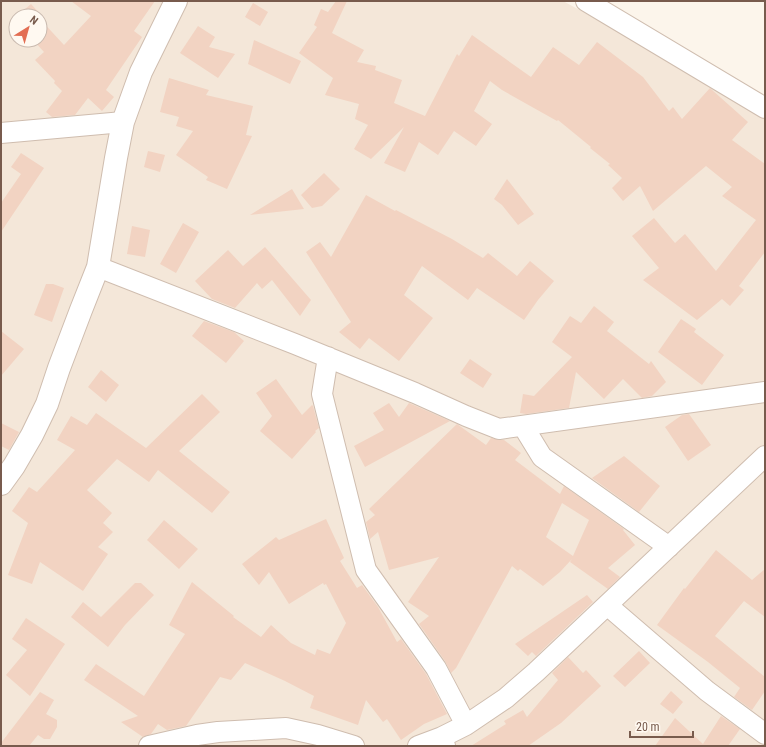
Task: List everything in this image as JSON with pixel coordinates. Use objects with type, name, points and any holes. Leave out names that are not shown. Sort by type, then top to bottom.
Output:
[{"type":"street","points":[[2,481],[14,466],[32,435],[47,404],[98,267],[123,122],[141,72],[176,1]]},
{"type":"street","points":[[586,1],[765,108]]},
{"type":"street","points":[[1,133],[123,122]]},
{"type":"street","points":[[98,267],[295,344],[499,429],[765,392]]},
{"type":"street","points":[[328,358],[322,394],[366,570],[436,668],[466,725]]},
{"type":"street","points":[[523,426],[542,457],[669,547]]},
{"type":"street","points":[[418,746],[444,742],[506,698],[536,672],[765,456]]},
{"type":"street","points":[[607,605],[707,691],[765,734]]},
{"type":"street","points":[[149,746],[196,735],[218,732],[286,728],[318,735],[354,746]]},
{"type":"shaded area","points":[[1,1],[563,1],[765,111],[765,746],[1,746]]},
{"type":"building","points":[[71,1],[155,1],[134,31],[142,37],[106,90],[114,97],[102,111],[88,98],[75,115],[52,117],[46,112],[62,91],[54,83],[55,81],[35,60],[44,52],[40,48],[48,48],[48,28],[64,45],[91,16]]},
{"type":"building","points":[[336,1],[347,1],[332,33],[364,50],[357,62],[376,66],[375,70],[402,80],[394,103],[425,116],[457,54],[459,56],[472,35],[531,77],[553,47],[579,65],[597,42],[643,77],[669,111],[673,107],[682,119],[710,88],[748,122],[732,140],[765,164],[765,252],[739,286],[744,290],[730,306],[722,299],[697,320],[643,280],[659,268],[632,236],[654,218],[675,243],[685,234],[716,271],[756,220],[722,196],[732,187],[706,166],[653,211],[640,186],[623,201],[612,188],[622,178],[608,165],[610,164],[558,120],[557,121],[502,90],[490,81],[474,111],[492,124],[476,146],[454,131],[438,155],[419,142],[405,172],[384,163],[404,127],[371,159],[354,149],[368,125],[355,119],[359,104],[325,95],[333,78],[299,53],[317,27],[314,25],[321,9],[328,12]]},
{"type":"building","points":[[253,3],[268,12],[260,26],[245,17]]},
{"type":"building","points":[[31,4],[35,8],[26,8]]},
{"type":"building","points":[[198,26],[215,37],[209,47],[235,54],[218,78],[180,53]]},
{"type":"building","points":[[254,40],[301,61],[290,84],[248,64]]},
{"type":"building","points":[[169,78],[209,90],[206,95],[253,106],[246,135],[252,136],[227,189],[206,180],[208,177],[176,155],[193,131],[176,126],[179,117],[160,112]]},
{"type":"building","points":[[148,151],[165,155],[160,172],[144,167]]},
{"type":"building","points":[[21,153],[44,168],[1,232],[1,203],[21,174],[11,167]]},
{"type":"building","points":[[324,173],[340,189],[322,206],[312,208],[301,195]]},
{"type":"building","points":[[507,179],[534,214],[518,225],[502,205],[494,199]]},
{"type":"building","points":[[292,189],[304,209],[250,215]]},
{"type":"building","points":[[366,195],[452,239],[483,258],[488,253],[517,276],[530,261],[554,281],[524,320],[477,288],[468,300],[422,266],[404,295],[433,318],[399,361],[369,338],[360,349],[339,332],[351,322],[306,252],[320,242],[331,257]]},
{"type":"building","points":[[183,223],[199,232],[176,273],[160,264]]},
{"type":"building","points":[[132,226],[150,230],[145,257],[127,254]]},
{"type":"building","points":[[265,247],[311,300],[300,316],[272,280],[262,289],[257,283],[235,308],[212,299],[195,281],[228,250],[243,266]]},
{"type":"building","points":[[46,284],[53,284],[64,288],[52,322],[34,315]]},
{"type":"building","points":[[594,306],[614,322],[607,331],[649,364],[651,361],[666,382],[652,396],[642,398],[623,379],[604,399],[576,372],[569,408],[526,414],[520,413],[523,394],[534,396],[572,357],[552,342],[570,316],[581,323]]},
{"type":"building","points":[[681,319],[696,329],[694,332],[724,355],[702,385],[658,352]]},
{"type":"building","points":[[204,321],[234,332],[244,341],[226,363],[192,336]]},
{"type":"building","points":[[1,331],[24,349],[1,376]]},
{"type":"building","points":[[470,359],[492,374],[483,388],[460,373]]},
{"type":"building","points":[[101,370],[119,385],[106,402],[88,387]]},
{"type":"building","points":[[276,379],[302,415],[312,405],[313,406],[319,428],[292,459],[260,431],[272,416],[256,393]]},
{"type":"building","points":[[202,394],[220,412],[179,451],[230,492],[212,513],[158,470],[149,482],[117,459],[87,490],[112,513],[103,523],[113,532],[98,547],[108,554],[83,591],[40,562],[32,584],[8,575],[28,523],[12,511],[29,487],[37,492],[75,450],[57,440],[71,416],[87,425],[96,413],[146,448]]},
{"type":"building","points":[[389,403],[399,417],[409,403],[450,421],[365,467],[354,446],[384,430],[373,413]]},
{"type":"building","points":[[689,414],[711,445],[688,461],[665,427],[682,415]]},
{"type":"building","points":[[1,423],[19,432],[9,450],[1,446]]},
{"type":"building","points":[[457,424],[486,445],[491,438],[504,440],[521,453],[515,460],[560,494],[564,486],[624,529],[623,530],[635,545],[608,568],[620,577],[608,589],[570,562],[572,559],[560,572],[543,586],[520,569],[518,571],[512,566],[456,668],[451,673],[445,661],[419,624],[429,616],[408,602],[439,557],[389,570],[378,532],[370,539],[366,522],[375,515],[369,509]],"holes":[[[562,503],[589,520],[573,556],[546,537]]]},
{"type":"building","points":[[624,456],[660,486],[639,512],[592,478]]},
{"type":"building","points":[[326,519],[344,558],[340,561],[357,588],[362,585],[378,607],[397,642],[401,639],[426,674],[447,714],[424,724],[401,740],[387,719],[383,722],[366,700],[358,725],[310,708],[314,696],[245,663],[231,680],[220,677],[186,726],[167,730],[158,724],[151,734],[143,737],[121,722],[138,716],[84,680],[96,664],[144,696],[185,634],[169,625],[192,582],[234,616],[233,617],[261,637],[271,625],[291,643],[315,655],[317,649],[330,654],[346,623],[326,584],[324,585],[323,583],[289,604],[269,572],[259,585],[242,564],[276,537],[279,540]]},
{"type":"building","points":[[164,520],[198,549],[179,569],[147,540]]},
{"type":"building","points":[[716,550],[752,580],[765,569],[765,617],[744,601],[715,636],[765,677],[765,691],[752,710],[734,697],[740,688],[708,662],[657,625],[684,588],[685,589]]},
{"type":"building","points":[[135,583],[141,583],[154,595],[125,625],[108,647],[71,617],[83,602],[101,617]]},
{"type":"building","points":[[587,595],[593,602],[536,656],[532,652],[528,656],[515,644]]},
{"type":"building","points":[[26,618],[65,644],[30,696],[6,675],[27,650],[12,639]]},
{"type":"building","points":[[639,651],[650,663],[625,687],[613,676]]},
{"type":"building","points":[[568,657],[583,673],[586,670],[601,686],[561,723],[528,746],[471,746],[506,724],[504,721],[523,710],[527,717],[558,680],[552,673]]},
{"type":"building","points":[[671,691],[683,702],[673,714],[660,704]]},
{"type":"building","points":[[40,692],[54,700],[46,714],[57,720],[57,727],[50,739],[44,739],[38,735],[29,746],[1,746],[1,743]]},
{"type":"building","points":[[721,716],[740,729],[728,746],[655,746],[675,718],[703,744]]}]
